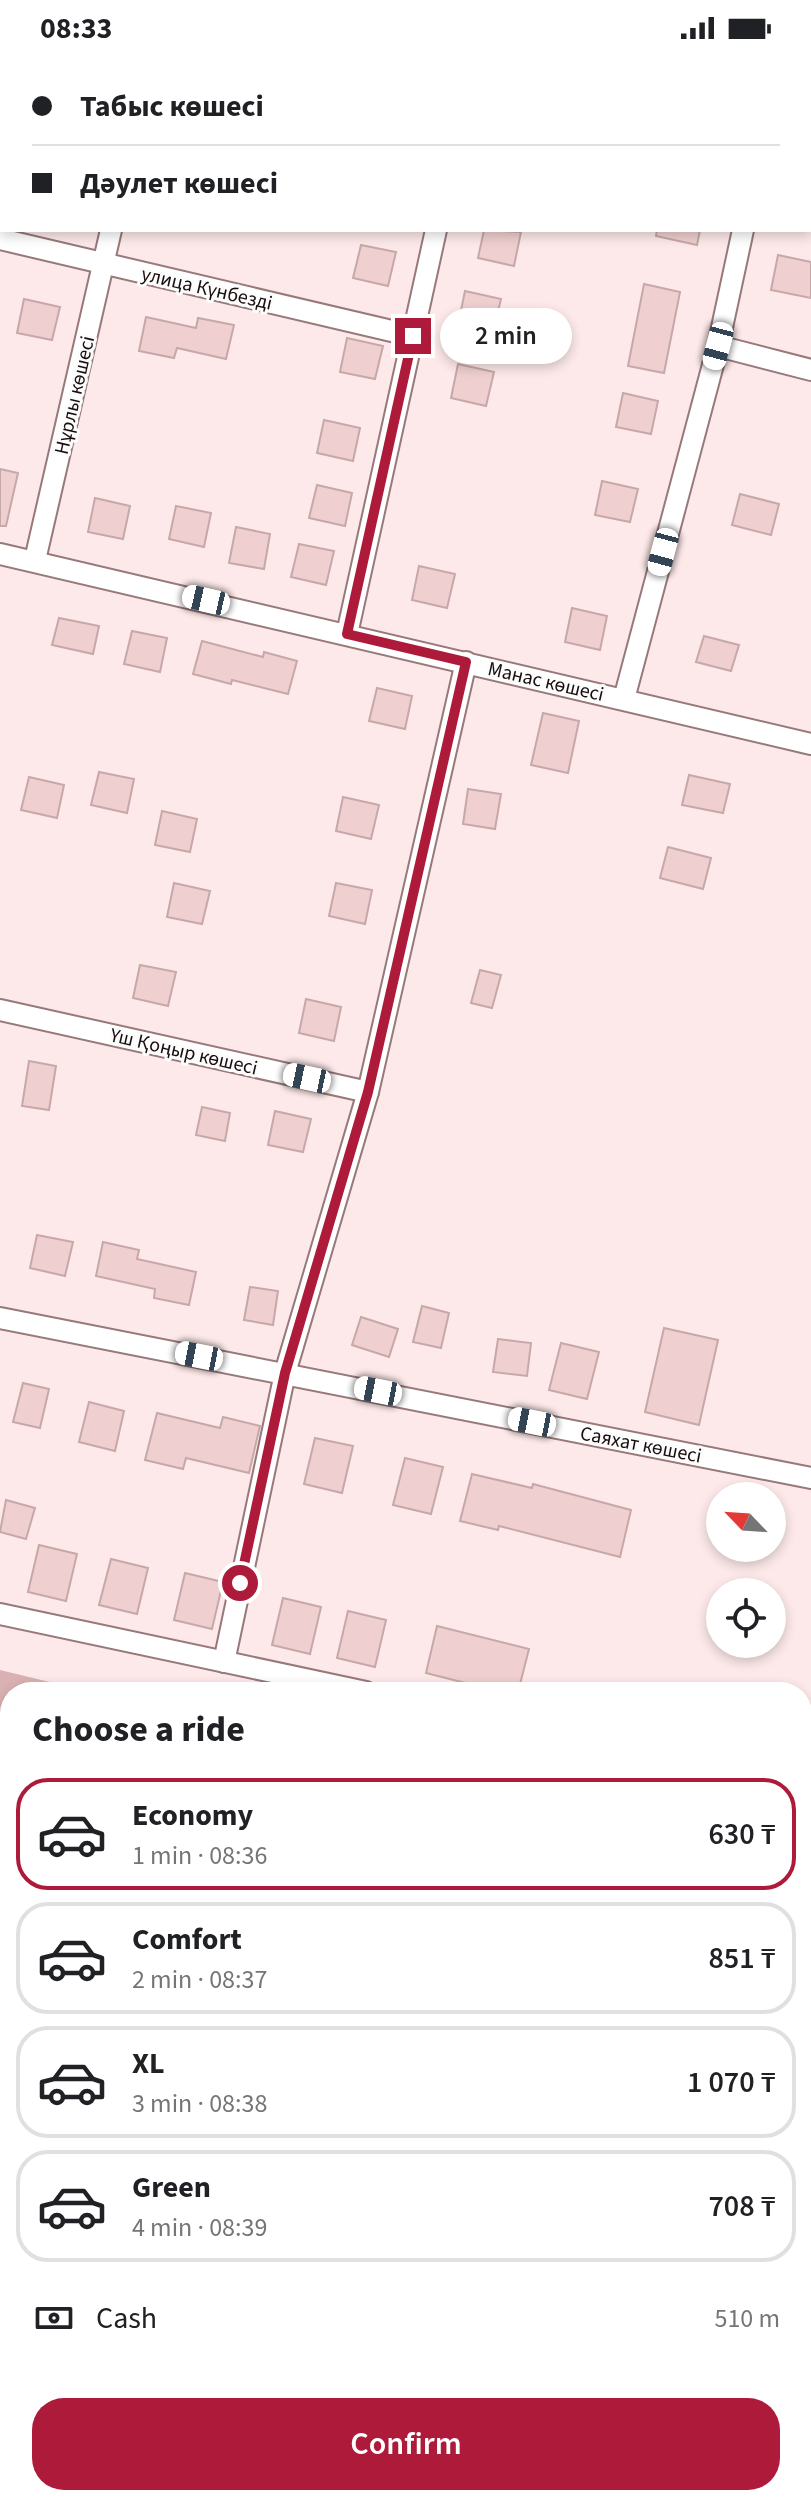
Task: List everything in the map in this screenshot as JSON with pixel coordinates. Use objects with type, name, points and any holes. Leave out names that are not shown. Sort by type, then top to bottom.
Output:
[{"type":"street","name":"Нұрлы көшесі","points":[[35,560],[111,232]]},
{"type":"street","points":[[347,634],[436,232]]},
{"type":"street","points":[[624,699],[718,346],[743,232]]},
{"type":"street","name":"улица Күнбезді","points":[[0,239],[413,336]]},
{"type":"street","points":[[718,346],[811,370]]},
{"type":"street","name":"Манас көшесі","points":[[0,554],[811,744]]},
{"type":"street","points":[[224,1662],[285,1373],[368,1092],[466,662]]},
{"type":"street","name":"Үш Қоңыр көшесі","points":[[0,1010],[368,1092]]},
{"type":"street","name":"Саяхат көшесі","points":[[0,1318],[811,1478]]},
{"type":"street","points":[[0,1614],[319,1682]]},
{"type":"shaded area","points":[[0,1670],[50,1682],[0,1682]]},
{"type":"building","points":[[484,232],[521,232],[514,266],[478,258]]},
{"type":"building","points":[[657,232],[700,232],[697,245],[656,236]]},
{"type":"building","points":[[361,245],[396,252],[388,286],[353,278]]},
{"type":"building","points":[[778,255],[811,262],[811,298],[771,290]]},
{"type":"building","points":[[644,284],[680,292],[664,373],[628,366]]},
{"type":"building","points":[[465,291],[501,299],[493,332],[458,325]]},
{"type":"building","points":[[24,299],[60,307],[52,340],[17,333]]},
{"type":"building","points":[[146,317],[196,328],[198,318],[234,325],[226,359],[177,348],[174,358],[139,351]]},
{"type":"building","points":[[347,338],[383,346],[375,379],[340,372]]},
{"type":"building","points":[[458,364],[494,372],[486,406],[451,398]]},
{"type":"building","points":[[623,393],[658,401],[651,434],[616,427]]},
{"type":"building","points":[[324,420],[360,428],[353,461],[317,453]]},
{"type":"building","points":[[0,469],[18,473],[6,526],[0,526]]},
{"type":"building","points":[[602,481],[638,489],[630,522],[595,515]]},
{"type":"building","points":[[317,485],[352,493],[345,526],[309,518]]},
{"type":"building","points":[[740,494],[779,504],[771,535],[732,525]]},
{"type":"building","points":[[95,498],[130,506],[123,539],[88,532]]},
{"type":"building","points":[[176,506],[211,513],[204,547],[169,539]]},
{"type":"building","points":[[236,527],[270,534],[264,569],[229,563]]},
{"type":"building","points":[[299,544],[334,551],[326,585],[291,577]]},
{"type":"building","points":[[419,566],[455,574],[447,608],[412,600]]},
{"type":"building","points":[[572,608],[607,616],[600,650],[565,642]]},
{"type":"building","points":[[59,618],[99,626],[93,654],[52,645]]},
{"type":"building","points":[[132,631],[167,638],[160,672],[124,664]]},
{"type":"building","points":[[704,636],[739,645],[731,671],[696,662]]},
{"type":"building","points":[[202,641],[263,657],[264,652],[297,661],[288,694],[193,674]]},
{"type":"building","points":[[377,688],[412,696],[405,729],[369,721]]},
{"type":"building","points":[[543,713],[579,721],[568,773],[531,765]]},
{"type":"building","points":[[99,772],[134,779],[127,813],[91,805]]},
{"type":"building","points":[[689,775],[730,784],[723,813],[682,805]]},
{"type":"building","points":[[29,777],[64,785],[57,818],[21,810]]},
{"type":"building","points":[[468,789],[501,794],[495,829],[463,824]]},
{"type":"building","points":[[343,797],[379,805],[371,839],[336,831]]},
{"type":"building","points":[[162,811],[197,819],[190,852],[155,845]]},
{"type":"building","points":[[668,847],[711,858],[703,889],[660,878]]},
{"type":"building","points":[[174,883],[210,891],[202,924],[167,917]]},
{"type":"building","points":[[336,883],[372,890],[365,924],[329,916]]},
{"type":"building","points":[[140,965],[176,972],[168,1006],[133,998]]},
{"type":"building","points":[[480,970],[501,975],[492,1008],[471,1003]]},
{"type":"building","points":[[306,999],[341,1007],[334,1041],[299,1033]]},
{"type":"building","points":[[29,1061],[56,1066],[49,1110],[22,1106]]},
{"type":"building","points":[[202,1107],[230,1113],[225,1141],[196,1135]]},
{"type":"building","points":[[275,1111],[311,1119],[303,1152],[268,1145]]},
{"type":"building","points":[[37,1235],[73,1242],[65,1276],[30,1268]]},
{"type":"building","points":[[103,1242],[139,1250],[137,1259],[196,1272],[189,1305],[154,1298],[155,1289],[96,1276]]},
{"type":"building","points":[[250,1287],[278,1291],[273,1325],[244,1320]]},
{"type":"building","points":[[422,1306],[449,1313],[441,1348],[413,1342]]},
{"type":"building","points":[[361,1317],[398,1329],[389,1357],[352,1345]]},
{"type":"building","points":[[664,1328],[718,1340],[699,1425],[645,1412]]},
{"type":"building","points":[[498,1339],[531,1343],[527,1376],[493,1372]]},
{"type":"building","points":[[561,1343],[599,1352],[587,1399],[549,1390]]},
{"type":"building","points":[[23,1383],[49,1389],[40,1428],[13,1422]]},
{"type":"building","points":[[89,1402],[124,1411],[115,1451],[79,1442]]},
{"type":"building","points":[[157,1413],[220,1428],[223,1417],[260,1426],[249,1473],[186,1458],[183,1469],[145,1460]]},
{"type":"building","points":[[315,1438],[353,1446],[342,1493],[304,1484]]},
{"type":"building","points":[[405,1458],[443,1467],[431,1514],[393,1505]]},
{"type":"building","points":[[472,1474],[532,1488],[533,1484],[631,1510],[620,1557],[499,1526],[498,1530],[460,1521]]},
{"type":"building","points":[[6,1500],[35,1508],[26,1539],[0,1532]]},
{"type":"building","points":[[39,1545],[77,1554],[66,1601],[28,1592]]},
{"type":"building","points":[[111,1559],[148,1568],[137,1614],[99,1605]]},
{"type":"building","points":[[185,1573],[223,1582],[212,1629],[174,1620]]},
{"type":"building","points":[[283,1598],[321,1607],[310,1654],[272,1645]]},
{"type":"building","points":[[348,1611],[386,1620],[375,1667],[337,1658]]},
{"type":"building","points":[[437,1626],[529,1649],[521,1682],[462,1682],[426,1673]]},
{"type":"route","points":[[240,1583],[285,1373],[368,1092],[466,662],[347,634],[413,336]]}]
